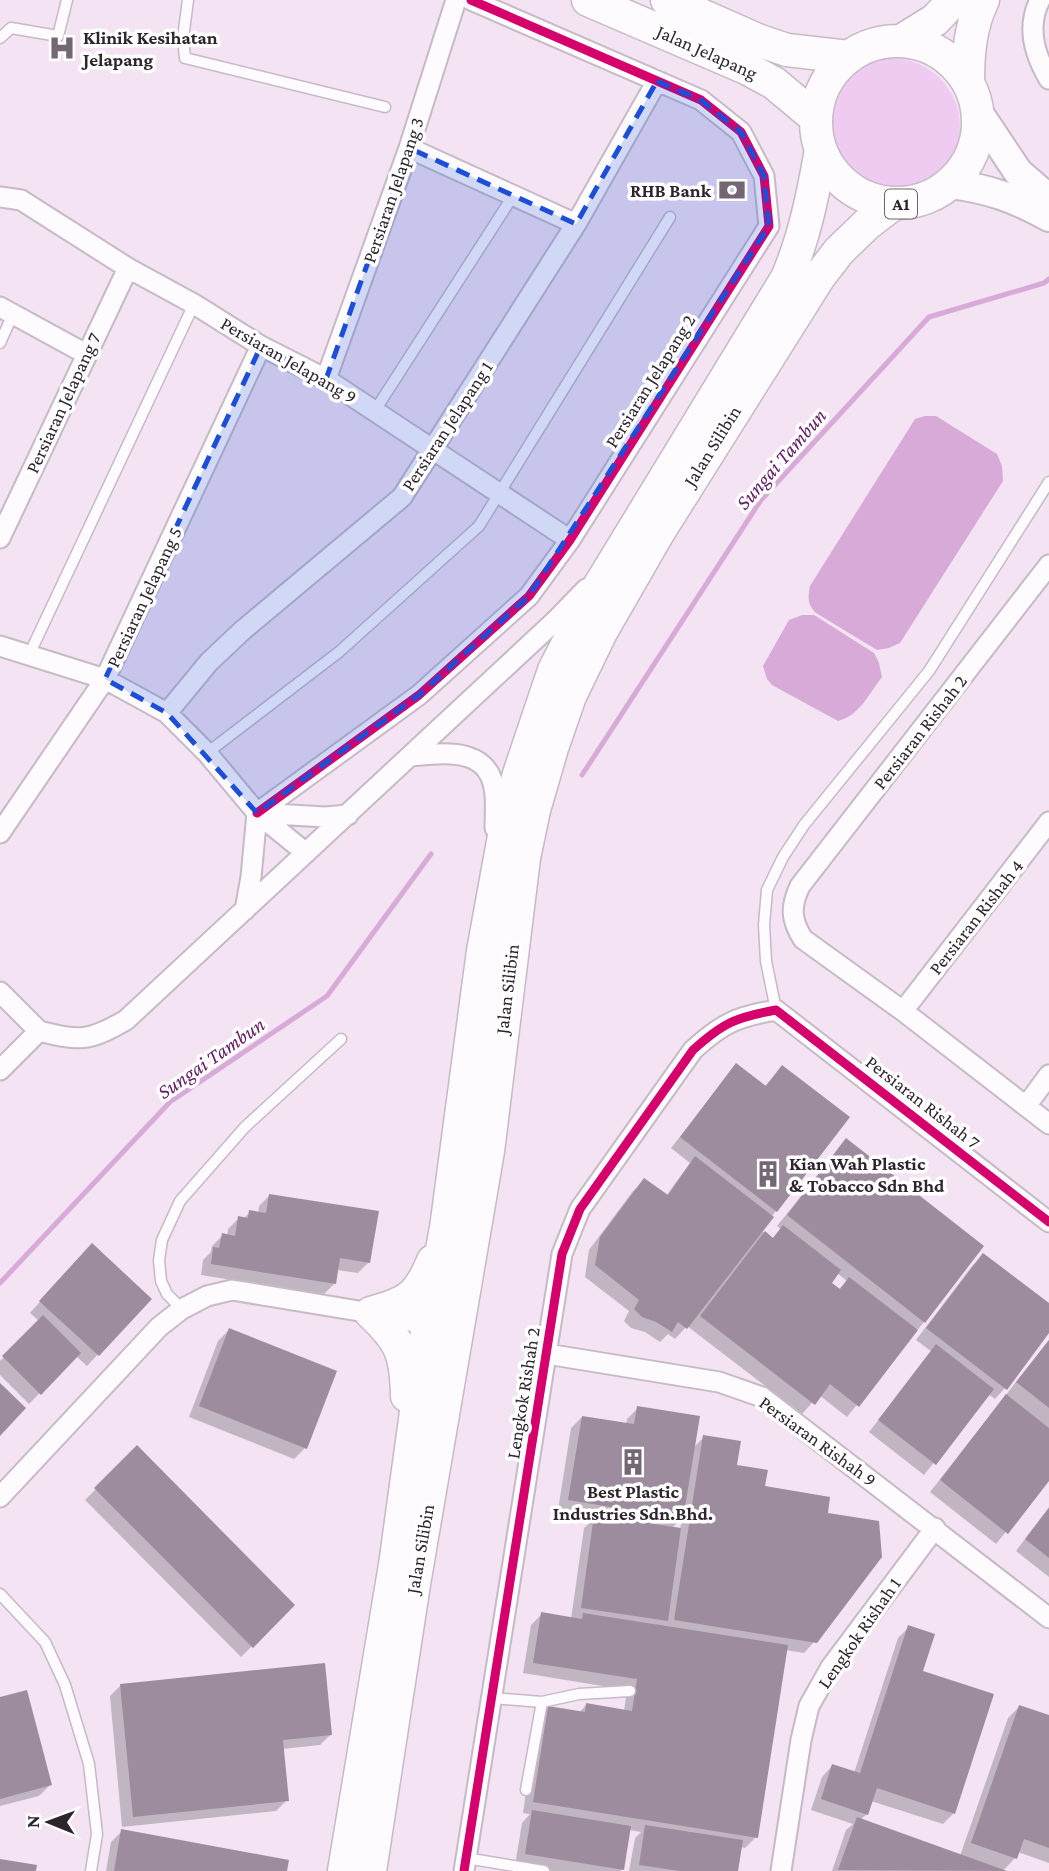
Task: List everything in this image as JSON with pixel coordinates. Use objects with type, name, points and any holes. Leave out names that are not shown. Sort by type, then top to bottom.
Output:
[{"type":"main road","name":"Jalan Jelapang","points":[[589,0],[746,68],[774,83],[816,118]]},
{"type":"main road","name":"Jalan Jelapang","points":[[667,0],[787,50],[849,57]]},
{"type":"main road","name":"A1","points":[[901,41],[935,20],[954,0]]},
{"type":"main road","name":"A1","points":[[973,97],[956,66],[940,53],[921,44],[901,41],[873,45],[849,57],[836,69],[826,84],[816,118],[821,150],[833,172],[846,186],[869,199],[893,204],[924,200],[951,184],[964,169],[974,150],[978,130],[968,60],[971,32],[984,0]]},
{"type":"main road","points":[[973,97],[1018,172],[1048,210]]},
{"type":"main road","name":"Jalan Silibin","points":[[370,1871],[414,1584],[428,1325],[446,1228],[483,951],[498,863],[519,774],[554,670],[614,560],[787,278],[801,244],[821,150]]},
{"type":"main road","points":[[951,184],[992,191],[1048,210]]},
{"type":"main road","name":"Jalan Silibin","points":[[344,1871],[419,1484],[488,1151],[524,858],[534,810],[570,696],[601,632],[658,533],[819,277],[839,251],[893,204]]},
{"type":"main road","points":[[428,1325],[442,1322],[450,1310],[464,1214],[488,1151]]},
{"type":"main road","points":[[371,1313],[400,1305],[416,1293],[426,1278],[446,1228]]},
{"type":"main road","points":[[371,1313],[392,1332],[401,1349],[419,1484]]},
{"type":"street","name":"Persiaran Jelapang 3","points":[[326,379],[410,148],[456,0]]},
{"type":"street","name":"Persiaran Jelapang 2","points":[[257,813],[419,695],[530,596],[570,540],[769,226],[764,176],[741,132],[701,100],[471,0]]},
{"type":"street","points":[[1040,0],[1032,31],[1036,56],[1049,79]]},
{"type":"street","name":"Persiaran Jelapang 1","points":[[167,713],[209,662],[243,630],[402,497],[576,224],[657,80]]},
{"type":"street","points":[[410,148],[576,224]]},
{"type":"street","name":"Persiaran Jelapang 9","points":[[0,197],[21,200],[128,268],[261,345],[326,379],[570,540]]},
{"type":"street","name":"Persiaran Jelapang 7","points":[[0,538],[128,268]]},
{"type":"street","points":[[6,310],[86,354]]},
{"type":"street","name":"Persiaran Jelapang 5","points":[[0,833],[105,679],[261,345]]},
{"type":"street","name":"Jalan Silibin","points":[[38,1031],[72,1040],[101,1034],[126,1020],[555,621],[614,560]]},
{"type":"street","name":"Persiaran Rishah 2","points":[[903,1012],[803,939],[794,926],[793,900],[800,886],[1049,565]]},
{"type":"street","points":[[0,646],[105,679],[167,713],[208,753],[257,813],[306,853]]},
{"type":"street","points":[[410,756],[460,754],[477,760],[489,772],[495,793],[495,843],[498,863]]},
{"type":"street","points":[[257,813],[325,817],[348,815]]},
{"type":"street","points":[[245,910],[257,813]]},
{"type":"street","name":"Persiaran Rishah 4","points":[[903,1012],[1049,822]]},
{"type":"street","points":[[0,992],[38,1031],[0,1070]]},
{"type":"street","name":"Persiaran Rishah 7","points":[[776,1010],[1049,1222]]},
{"type":"street","name":"Lengkok Rishah 2","points":[[465,1864],[562,1254],[580,1209],[693,1050],[717,1028],[744,1016],[776,1010]]},
{"type":"street","points":[[903,1012],[1049,1124]]},
{"type":"street","points":[[1026,1106],[1049,1075]]},
{"type":"street","points":[[0,1497],[159,1328],[182,1309],[207,1296],[232,1290],[428,1325]]},
{"type":"street","name":"Persiaran Rishah 9","points":[[547,1354],[719,1382],[762,1397],[1049,1618]]},
{"type":"street","name":"Lengkok Rishah 1","points":[[781,1871],[809,1706],[831,1667],[935,1528]]},
{"type":"lane","points":[[0,38],[10,28],[58,36],[67,0]]},
{"type":"lane","points":[[188,0],[183,38],[185,58],[385,107]]},
{"type":"lane","points":[[374,412],[513,196]]},
{"type":"lane","points":[[208,753],[339,652],[479,526],[670,217]]},
{"type":"lane","points":[[29,655],[194,304]]},
{"type":"lane","points":[[0,342],[6,310]]},
{"type":"lane","points":[[776,1010],[766,961],[764,925],[767,890],[782,857],[804,825],[929,671],[1049,482]]},
{"type":"lane","points":[[182,1309],[167,1294],[161,1281],[159,1260],[162,1240],[180,1201],[245,1127],[341,1040]]},
{"type":"lane","points":[[0,1594],[45,1642],[65,1685],[89,1764],[97,1834],[91,1871]]},
{"type":"lane","points":[[492,1698],[542,1702],[579,1694],[630,1691]]},
{"type":"lane","points":[[526,1790],[542,1702]]},
{"type":"lane","points":[[465,1864],[544,1871]]},
{"type":"highlighted area","points":[[657,81],[701,100],[741,132],[764,176],[769,226],[529,596],[419,695],[257,813],[167,713],[105,679],[261,346],[326,379],[409,148],[576,224]]},
{"type":"shaded area","points":[[891,58],[918,63],[940,78],[955,100],[960,127],[955,154],[940,176],[918,191],[891,196],[864,191],[842,176],[827,154],[822,127],[827,100],[842,78],[864,63]]},
{"type":"shaded area","points":[[936,416],[997,454],[1002,466],[1003,481],[900,643],[877,650],[816,613],[809,600],[810,586],[915,419]]},
{"type":"shaded area","points":[[802,615],[814,615],[874,653],[879,663],[882,677],[863,704],[838,721],[772,685],[767,679],[763,666],[789,620]]},
{"type":"building","name":"Kian Wah Plastic & Tobacco Sdn Bhd","points":[[736,1063],[766,1086],[782,1065],[850,1117],[777,1212],[680,1137]]},
{"type":"building","points":[[846,1138],[984,1246],[925,1323],[787,1215]]},
{"type":"building","points":[[695,1156],[774,1217],[687,1329],[678,1322],[672,1332],[642,1317],[634,1309],[639,1300],[595,1265],[600,1237],[644,1178],[668,1195]]},
{"type":"building","points":[[269,1194],[379,1211],[370,1263],[340,1258],[336,1284],[211,1264],[213,1247],[219,1248],[222,1233],[235,1236],[238,1216],[248,1218],[249,1210],[266,1213]]},
{"type":"building","points":[[783,1225],[841,1270],[832,1283],[840,1289],[849,1277],[918,1330],[859,1407],[830,1384],[815,1405],[700,1316],[765,1231],[773,1238]]},
{"type":"building","points":[[92,1243],[152,1299],[99,1356],[39,1301]]},
{"type":"building","points":[[983,1253],[1049,1303],[1049,1333],[1007,1390],[926,1328]]},
{"type":"building","points":[[43,1315],[81,1353],[41,1395],[2,1356]]},
{"type":"building","points":[[229,1328],[337,1371],[307,1449],[199,1406]]},
{"type":"building","points":[[1049,1340],[1049,1408],[1016,1382]]},
{"type":"building","points":[[936,1344],[994,1389],[936,1465],[878,1420]]},
{"type":"building","points":[[0,1383],[26,1408],[0,1436]]},
{"type":"building","points":[[1006,1394],[1049,1428],[1049,1481],[1008,1534],[940,1480]]},
{"type":"building","name":"Best Plastic Industries Sdn.Bhd.","points":[[637,1406],[700,1416],[683,1519],[568,1500],[582,1416],[634,1424]]},
{"type":"building","points":[[703,1435],[741,1441],[737,1465],[768,1470],[765,1486],[830,1497],[828,1513],[879,1521],[882,1557],[817,1643],[674,1620]]},
{"type":"building","points":[[137,1445],[295,1605],[253,1648],[94,1488]]},
{"type":"building","points":[[1049,1508],[1049,1558],[1025,1539]]},
{"type":"building","points":[[594,1515],[681,1528],[668,1621],[581,1608]]},
{"type":"building","points":[[541,1612],[582,1619],[583,1613],[788,1645],[758,1838],[533,1802],[548,1706],[585,1712],[586,1703],[632,1711],[637,1679],[533,1663]]},
{"type":"building","points":[[908,1625],[935,1634],[923,1671],[994,1694],[955,1814],[877,1788],[868,1815],[821,1799],[832,1764],[860,1773]]},
{"type":"building","points":[[325,1663],[332,1735],[283,1740],[289,1801],[133,1817],[120,1684]]},
{"type":"building","points":[[27,1690],[52,1785],[0,1799],[0,1697]]},
{"type":"building","points":[[1019,1705],[1049,1715],[1049,1848],[1024,1839],[1017,1859],[971,1843]]},
{"type":"building","points":[[532,1810],[631,1826],[624,1870],[525,1854]]},
{"type":"building","points":[[857,1817],[1007,1871],[838,1870]]},
{"type":"building","points":[[645,1825],[743,1840],[738,1871],[680,1871],[639,1865]]},
{"type":"building","points":[[121,1829],[289,1860],[287,1871],[114,1871]]},
{"type":"building","points":[[0,1859],[37,1865],[36,1871],[0,1871]]},
{"type":"waterway","name":"Sungai Tambun","points":[[582,775],[761,500],[929,317],[1044,283],[1049,279]]},
{"type":"waterway","name":"Sungai Tambun","points":[[0,1283],[170,1102],[327,996],[431,854]]},
{"type":"cycle path","points":[[257,813],[419,695],[529,596],[570,540],[769,226],[764,176],[741,132],[701,100],[471,0]]},
{"type":"cycle path","points":[[464,1871],[562,1254],[580,1209],[693,1050],[731,1022],[776,1010],[1049,1222]]},
{"type":"place","name":"Klinik Kesihatan Jelapang","points":[[62,48]]},
{"type":"place","name":"RHB Bank","points":[[732,190]]},
{"type":"place","name":"Kian Wah Plastic & Tobacco Sdn Bhd","points":[[768,1174]]},
{"type":"place","name":"Best Plastic Industries Sdn.Bhd.","points":[[633,1462]]}]
